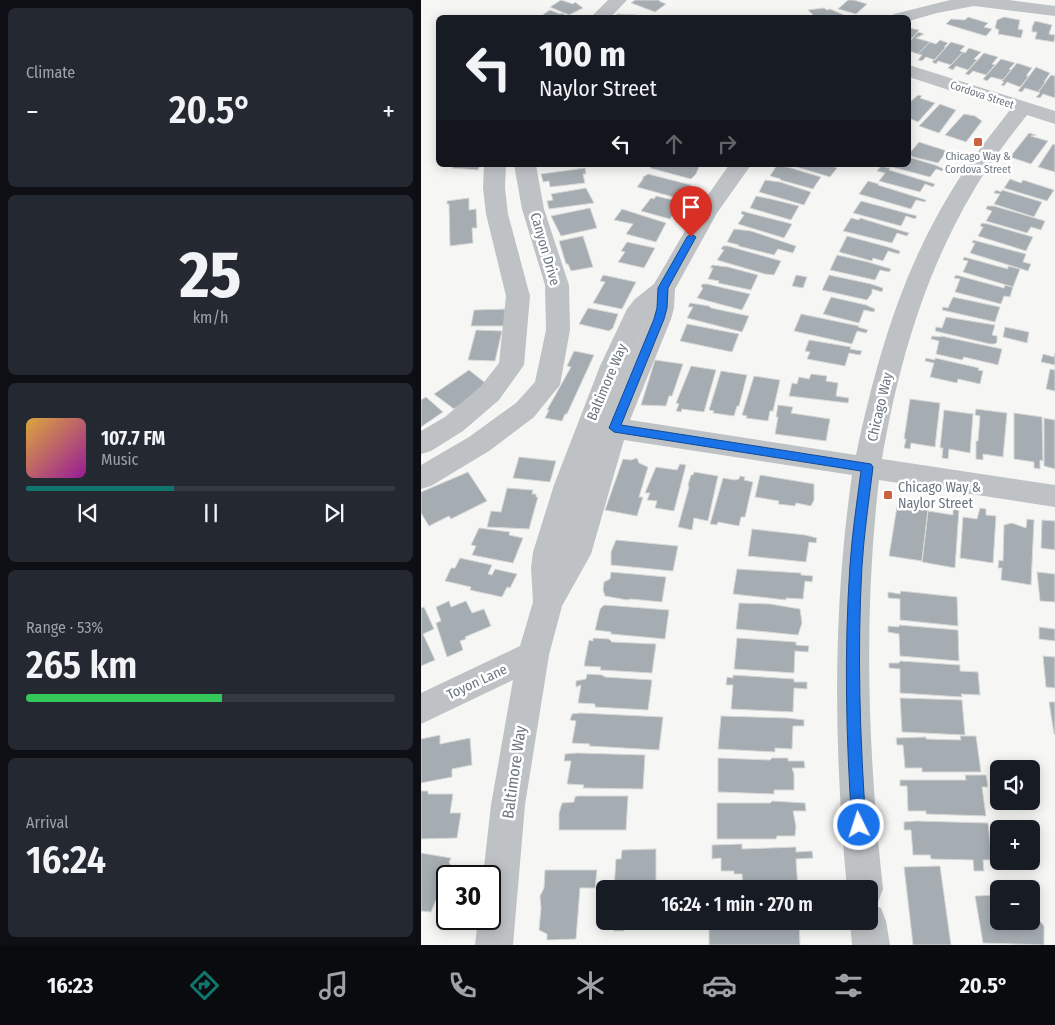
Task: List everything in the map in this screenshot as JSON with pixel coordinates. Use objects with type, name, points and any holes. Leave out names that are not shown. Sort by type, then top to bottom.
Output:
[{"type":"street","points":[[602,15],[618,0]]},
{"type":"street","points":[[892,15],[909,0]]},
{"type":"street","points":[[910,15],[973,1],[1055,11]]},
{"type":"street","name":"Cordova Street","points":[[911,72],[1055,118]]},
{"type":"street","name":"Chicago Way","points":[[864,880],[853,743],[852,678],[856,564],[867,467],[886,380],[919,276],[962,192],[992,147],[1022,108]]},
{"type":"street","points":[[421,444],[453,424],[490,393],[511,364],[518,296],[497,214],[494,188],[495,167]]},
{"type":"street","name":"Canyon Drive","points":[[421,478],[479,444],[525,410],[547,385],[558,330],[557,285],[533,209],[525,167]]},
{"type":"street","name":"Baltimore Way","points":[[548,602],[546,568],[548,552],[568,485],[589,424],[636,315],[643,305],[663,288],[707,212],[739,167]]},
{"type":"street","name":"Baltimore Way","points":[[494,945],[508,805],[533,655],[548,602],[559,586],[575,554],[614,428],[659,319],[662,308],[663,288]]},
{"type":"street","points":[[614,428],[1055,496]]},
{"type":"street","name":"Toyon Lane","points":[[421,709],[533,655]]},
{"type":"street","points":[[869,930],[871,945]]},
{"type":"building","points":[[561,0],[573,4],[575,2],[583,8],[569,15],[550,7]]},
{"type":"building","points":[[635,0],[660,0],[666,4],[655,12],[631,3]]},
{"type":"building","points":[[848,0],[867,4],[856,14],[838,9]]},
{"type":"building","points":[[824,8],[844,15],[813,15],[808,10]]},
{"type":"building","points":[[550,10],[565,15],[542,15]]},
{"type":"building","points":[[968,17],[988,23],[984,27],[992,29],[986,36],[946,24],[951,19],[965,20]]},
{"type":"building","points":[[1004,17],[1020,20],[1018,29],[1023,30],[1021,38],[998,34],[999,30],[995,28],[997,20]]},
{"type":"building","points":[[1035,21],[1052,25],[1049,34],[1055,35],[1054,42],[1035,39],[1037,32],[1032,32],[1032,27]]},
{"type":"building","points":[[911,28],[919,30],[911,40]]},
{"type":"building","points":[[918,32],[924,34],[916,38],[930,42],[918,54],[911,52],[911,40]]},
{"type":"building","points":[[940,40],[948,43],[935,60],[926,57],[922,61],[918,60],[922,55],[918,54],[930,42],[936,44]]},
{"type":"building","points":[[951,42],[965,46],[960,51],[963,52],[951,65],[938,61],[936,64],[932,62]]},
{"type":"building","points":[[969,48],[981,52],[974,59],[977,60],[968,70],[956,66],[953,70],[948,68],[963,52],[965,53]]},
{"type":"building","points":[[984,53],[998,57],[992,64],[995,65],[986,75],[973,71],[969,75],[965,74]]},
{"type":"building","points":[[1001,59],[1015,63],[1003,80],[991,77],[987,81],[983,79]]},
{"type":"building","points":[[1017,63],[1032,68],[1026,76],[1029,76],[1020,87],[1007,82],[1004,86],[1001,85],[1004,82],[1002,81]]},
{"type":"building","points":[[1036,67],[1050,73],[1044,82],[1046,82],[1038,92],[1025,88],[1022,92],[1018,91]]},
{"type":"building","points":[[1051,75],[1055,76],[1055,98],[1043,94],[1040,98],[1036,97],[1040,93],[1038,92]]},
{"type":"building","points":[[918,95],[922,96],[920,98],[935,103],[918,122],[911,119],[911,101]]},
{"type":"building","points":[[940,104],[956,110],[939,133],[919,126]]},
{"type":"building","points":[[964,114],[975,116],[982,121],[966,142],[945,135]]},
{"type":"building","points":[[1029,133],[1036,135],[1031,136],[1048,141],[1031,164],[1010,157]]},
{"type":"building","points":[[919,142],[956,155],[954,157],[945,154],[938,163],[913,157],[911,152]]},
{"type":"building","points":[[1053,144],[1055,145],[1055,172],[1038,167]]},
{"type":"building","points":[[911,158],[944,169],[942,171],[936,169],[930,177],[892,167],[911,167]]},
{"type":"building","points":[[453,167],[479,167],[478,170]]},
{"type":"building","points":[[651,167],[699,167],[691,179]]},
{"type":"building","points":[[776,167],[786,167],[821,177],[813,189],[770,176]]},
{"type":"building","points":[[797,167],[837,168],[830,177]]},
{"type":"building","points":[[880,167],[890,168],[889,170],[935,184],[933,187],[925,184],[920,192],[879,181],[885,173],[877,171]]},
{"type":"building","points":[[585,168],[586,174],[583,174],[585,183],[550,187],[549,181],[543,182],[541,174]]},
{"type":"building","points":[[648,174],[691,185],[688,189],[694,190],[691,193],[683,191],[677,198],[637,187],[643,177]]},
{"type":"building","points":[[1010,179],[1021,183],[1023,180],[1054,190],[1047,201],[1004,188]]},
{"type":"building","points":[[765,180],[780,182],[811,192],[804,205],[759,192]]},
{"type":"building","points":[[868,181],[926,200],[925,202],[916,200],[911,209],[859,194]]},
{"type":"building","points":[[586,188],[594,203],[549,209],[547,201],[553,200],[551,194]]},
{"type":"building","points":[[996,190],[1001,192],[1002,190],[1042,202],[1034,217],[994,204],[1000,194],[994,193]]},
{"type":"building","points":[[656,196],[677,201],[675,205],[677,206],[670,219],[641,211],[651,198],[654,199]]},
{"type":"building","points":[[756,196],[799,206],[791,220],[750,208]]},
{"type":"building","points":[[469,198],[469,210],[476,209],[477,228],[472,228],[473,243],[450,246],[449,204],[447,204],[447,201]]},
{"type":"building","points":[[861,201],[917,216],[915,219],[906,216],[901,226],[853,213]]},
{"type":"building","points":[[987,206],[994,206],[1045,221],[1041,230],[1031,227],[1027,233],[986,221],[992,211],[986,209]]},
{"type":"building","points":[[590,208],[597,228],[561,236],[551,216]]},
{"type":"building","points":[[622,209],[666,223],[656,242],[626,234],[633,224],[614,220]]},
{"type":"building","points":[[742,211],[792,224],[784,238],[738,224],[744,215],[741,214]]},
{"type":"building","points":[[851,218],[859,220],[860,218],[909,233],[907,236],[897,233],[892,243],[843,231]]},
{"type":"building","points":[[982,223],[1033,237],[1026,251],[978,236],[983,227],[980,226]]},
{"type":"building","points":[[734,229],[751,231],[796,246],[793,253],[778,249],[774,255],[738,246],[727,242]]},
{"type":"building","points":[[583,236],[593,267],[571,271],[568,264],[566,264],[559,241]]},
{"type":"building","points":[[847,236],[900,251],[899,254],[888,251],[883,261],[873,258],[872,261],[839,252]]},
{"type":"building","points":[[973,240],[1026,254],[1023,262],[1031,264],[1028,271],[970,253],[975,243],[972,243]]},
{"type":"building","points":[[627,242],[655,248],[644,268],[618,262],[625,252],[621,251]]},
{"type":"building","points":[[723,246],[781,261],[774,275],[765,274],[717,260],[724,250],[721,249]]},
{"type":"building","points":[[837,255],[891,269],[889,272],[880,270],[875,280],[830,270]]},
{"type":"building","points":[[964,257],[1008,269],[1008,266],[1020,269],[1013,287],[963,272],[968,261],[963,260]]},
{"type":"building","points":[[712,265],[758,275],[751,290],[718,283],[719,281],[708,279],[713,268],[710,268]]},
{"type":"building","points":[[603,275],[636,282],[622,309],[593,303],[605,282],[600,281]]},
{"type":"building","points":[[796,275],[807,277],[803,288],[792,286]]},
{"type":"building","points":[[829,275],[871,284],[883,288],[882,292],[872,289],[872,293],[867,300],[822,290]]},
{"type":"building","points":[[956,275],[1004,288],[1005,285],[1013,287],[1010,297],[1004,296],[1001,304],[955,292],[960,279],[954,278]]},
{"type":"building","points":[[702,284],[750,294],[742,310],[697,298],[703,288],[701,287]]},
{"type":"building","points":[[831,297],[875,309],[874,312],[864,310],[859,323],[823,314]]},
{"type":"building","points":[[953,297],[1000,307],[995,322],[942,310],[943,307],[948,308]]},
{"type":"building","points":[[690,303],[749,316],[742,332],[687,318],[693,307],[688,307]]},
{"type":"building","points":[[588,308],[618,314],[613,328],[609,331],[579,324]]},
{"type":"building","points":[[508,309],[505,326],[471,326],[474,310]]},
{"type":"building","points":[[801,314],[859,326],[868,330],[866,333],[857,331],[852,344],[794,331]]},
{"type":"building","points":[[946,317],[995,325],[992,335],[997,336],[997,342],[990,344],[935,331],[936,327],[942,328]]},
{"type":"building","points":[[687,324],[739,334],[732,352],[680,341]]},
{"type":"building","points":[[1005,327],[1029,332],[1027,343],[1003,337]]},
{"type":"building","points":[[476,330],[502,331],[495,361],[468,360]]},
{"type":"building","points":[[932,336],[941,336],[1002,349],[998,365],[964,357],[962,360],[936,354],[939,341],[931,339]]},
{"type":"building","points":[[809,340],[851,347],[850,349],[862,351],[860,355],[849,353],[845,366],[807,359],[810,352],[805,351]]},
{"type":"building","points":[[574,351],[594,355],[562,421],[545,418],[549,410],[547,410],[571,367],[567,366]]},
{"type":"building","points":[[1055,353],[1055,365],[1041,362],[1043,354],[1054,357]]},
{"type":"building","points":[[926,358],[935,360],[935,358],[979,368],[978,370],[983,371],[980,384],[958,379],[957,383],[930,377],[934,363],[925,361]]},
{"type":"building","points":[[655,360],[683,364],[672,396],[669,396],[666,406],[641,405]]},
{"type":"building","points":[[691,366],[716,370],[704,412],[682,409],[681,412],[676,411],[679,404],[676,403]]},
{"type":"building","points":[[1050,369],[1055,370],[1055,391],[1046,389]]},
{"type":"building","points":[[469,370],[488,385],[454,409],[434,394]]},
{"type":"building","points":[[721,371],[747,375],[739,406],[737,406],[734,416],[713,413],[714,411],[709,410]]},
{"type":"building","points":[[811,374],[827,376],[826,381],[838,383],[836,396],[849,398],[848,403],[789,396],[792,383],[797,384],[799,377],[809,379]]},
{"type":"building","points":[[754,376],[780,380],[773,411],[770,411],[768,421],[746,418],[747,416],[742,415]]},
{"type":"building","points":[[426,397],[443,412],[421,427],[421,400]]},
{"type":"building","points":[[910,399],[940,403],[935,447],[911,443],[910,449],[904,448]]},
{"type":"building","points":[[778,405],[793,407],[791,413],[830,419],[826,441],[775,434]]},
{"type":"building","points":[[976,409],[1007,413],[1003,457],[983,454],[983,460],[976,459],[976,441],[978,441],[980,416],[975,415]]},
{"type":"building","points":[[944,410],[973,414],[970,453],[949,449],[948,459],[942,458],[943,448],[940,448]]},
{"type":"building","points":[[1014,413],[1042,417],[1043,461],[1040,460],[1040,469],[1034,468],[1034,462],[1014,459]]},
{"type":"building","points":[[1044,418],[1055,420],[1055,469],[1044,466]]},
{"type":"building","points":[[519,457],[556,461],[550,482],[513,478]]},
{"type":"building","points":[[637,458],[639,463],[648,467],[639,497],[643,497],[637,516],[605,510],[623,459],[631,460]]},
{"type":"building","points":[[680,464],[686,465],[674,511],[655,508],[657,501],[647,500],[650,493],[645,493],[656,467],[677,470]]},
{"type":"building","points":[[468,472],[487,501],[451,519],[449,516],[429,526],[421,513],[421,492]]},
{"type":"building","points":[[694,472],[718,476],[708,521],[694,518],[692,530],[678,527],[688,485]]},
{"type":"building","points":[[760,475],[814,484],[814,500],[811,506],[796,503],[795,506],[778,504],[779,501],[755,497]]},
{"type":"building","points":[[740,476],[745,477],[744,480],[753,482],[745,517],[741,517],[739,526],[718,522],[717,525],[710,524],[723,478],[735,480],[739,479]]},
{"type":"building","points":[[507,488],[533,490],[532,494],[536,494],[536,497],[538,497],[529,529],[487,527],[491,511],[501,512]]},
{"type":"building","points":[[898,500],[904,501],[903,506],[928,510],[922,561],[889,556]]},
{"type":"building","points":[[953,508],[959,509],[955,568],[922,562],[928,511],[953,515]]},
{"type":"building","points":[[980,508],[986,509],[986,515],[996,516],[993,563],[960,558],[963,517],[977,519]]},
{"type":"building","points":[[1027,519],[1034,520],[1031,585],[1001,580],[1002,568],[998,568],[999,560],[1003,561],[1004,525],[1012,523],[1026,528]]},
{"type":"building","points":[[1042,520],[1055,521],[1055,550],[1041,548]]},
{"type":"building","points":[[479,528],[510,532],[509,535],[523,538],[513,563],[472,555],[476,546],[471,545]]},
{"type":"building","points":[[752,529],[817,538],[816,543],[809,542],[806,562],[748,556]]},
{"type":"building","points":[[616,540],[678,546],[673,571],[611,565],[611,552]]},
{"type":"building","points":[[460,558],[492,565],[488,574],[492,575],[495,569],[517,574],[510,588],[507,587],[502,597],[470,590],[471,587],[445,581],[451,568],[455,568]]},
{"type":"building","points":[[737,569],[801,573],[801,575],[813,576],[812,582],[805,581],[803,599],[786,598],[786,600],[733,594]]},
{"type":"building","points":[[611,572],[666,577],[662,602],[627,600],[605,596],[603,590],[604,582],[610,579]]},
{"type":"building","points":[[1037,572],[1055,574],[1055,602],[1040,601]]},
{"type":"building","points":[[901,591],[957,597],[958,626],[900,620],[900,599],[888,598],[888,592],[900,594]]},
{"type":"building","points":[[449,601],[451,607],[466,601],[472,613],[484,609],[491,626],[465,637],[466,639],[460,641],[463,650],[447,657],[436,623],[441,621],[436,607]]},
{"type":"building","points":[[739,603],[770,604],[800,609],[802,623],[798,635],[736,629]]},
{"type":"building","points":[[604,605],[669,610],[665,639],[611,634],[611,632],[595,630],[600,609]]},
{"type":"building","points":[[424,607],[434,629],[423,634],[435,660],[421,666],[421,608]]},
{"type":"building","points":[[899,625],[958,630],[959,661],[900,656],[899,634],[888,632],[888,626],[899,627]]},
{"type":"building","points":[[1039,627],[1055,629],[1055,641],[1039,639]]},
{"type":"building","points":[[593,638],[609,639],[612,642],[656,644],[652,673],[600,670],[601,667],[584,666],[589,640],[593,641]]},
{"type":"building","points":[[737,638],[796,642],[796,645],[809,646],[808,652],[795,651],[794,673],[734,669]]},
{"type":"building","points":[[1043,656],[1055,657],[1055,688],[1046,687]]},
{"type":"building","points":[[900,661],[960,665],[960,671],[978,672],[980,695],[961,694],[962,697],[900,693],[900,669],[889,668],[889,663],[899,663]]},
{"type":"building","points":[[587,674],[652,680],[648,710],[595,707],[595,704],[578,703],[581,685],[576,687],[576,681],[586,679]]},
{"type":"building","points":[[733,675],[794,679],[794,682],[807,682],[807,689],[794,688],[793,712],[731,709],[733,685],[726,685],[727,677],[733,678]]},
{"type":"building","points":[[900,698],[962,700],[965,735],[902,732]]},
{"type":"building","points":[[1049,702],[1055,702],[1055,734],[1054,734]]},
{"type":"building","points":[[572,714],[663,717],[659,750],[589,746],[590,744],[572,743],[576,721],[570,720]]},
{"type":"building","points":[[721,716],[788,718],[804,720],[804,726],[793,726],[792,749],[775,748],[775,752],[718,749]]},
{"type":"building","points":[[440,735],[440,744],[470,738],[472,765],[452,769],[452,777],[421,783],[421,739]]},
{"type":"building","points":[[960,736],[976,736],[981,772],[922,772],[922,768],[905,768],[903,745],[897,745],[896,738],[926,737],[926,739],[961,740]]},
{"type":"building","points":[[565,754],[645,755],[643,789],[583,788],[584,785],[567,784],[571,761],[564,761]]},
{"type":"building","points":[[718,758],[770,760],[772,758],[788,758],[788,761],[804,761],[805,768],[792,768],[794,790],[774,790],[774,794],[718,792]]},
{"type":"building","points":[[965,775],[986,775],[988,787],[982,787],[986,816],[926,814],[926,811],[908,811],[907,786],[900,786],[900,780],[966,780]]},
{"type":"building","points":[[421,791],[428,791],[428,794],[453,794],[450,813],[461,813],[457,838],[421,839]]},
{"type":"building","points":[[577,796],[628,796],[626,830],[559,830],[559,813],[562,803],[574,802]]},
{"type":"building","points":[[772,801],[805,803],[806,811],[793,811],[796,826],[795,836],[777,836],[776,839],[717,839],[717,803],[770,803]]},
{"type":"building","points":[[904,822],[988,823],[990,860],[983,860],[984,871],[974,871],[973,860],[931,859],[930,855],[913,855],[911,830],[904,830]]},
{"type":"building","points":[[742,844],[742,849],[796,847],[796,852],[812,851],[813,858],[796,859],[797,880],[742,880],[742,874],[734,874],[734,871],[721,871],[721,858],[712,859],[712,845]]},
{"type":"building","points":[[656,849],[656,880],[615,880],[616,859],[621,859],[622,850]]},
{"type":"building","points":[[421,853],[451,858],[449,862],[450,865],[436,865],[436,900],[431,912],[421,911]]},
{"type":"building","points":[[940,866],[951,945],[913,945],[904,867]]},
{"type":"building","points":[[545,870],[597,870],[595,888],[580,888],[576,939],[547,940],[547,934],[539,930],[540,896],[544,888]]},
{"type":"building","points":[[990,895],[990,930],[1040,930],[1040,921],[1044,926],[1044,945],[983,943],[975,896]]},
{"type":"building","points":[[709,930],[799,930],[800,945],[709,945]]},
{"type":"place","name":"Chicago Way & Cordova Street","points":[[978,142]]},
{"type":"place","name":"Chicago Way & Naylor Street","points":[[888,495]]},
{"type":"route","points":[[691,237],[663,288],[664,298],[659,319],[614,428],[867,467],[856,564],[852,678],[853,743],[859,825]]}]
